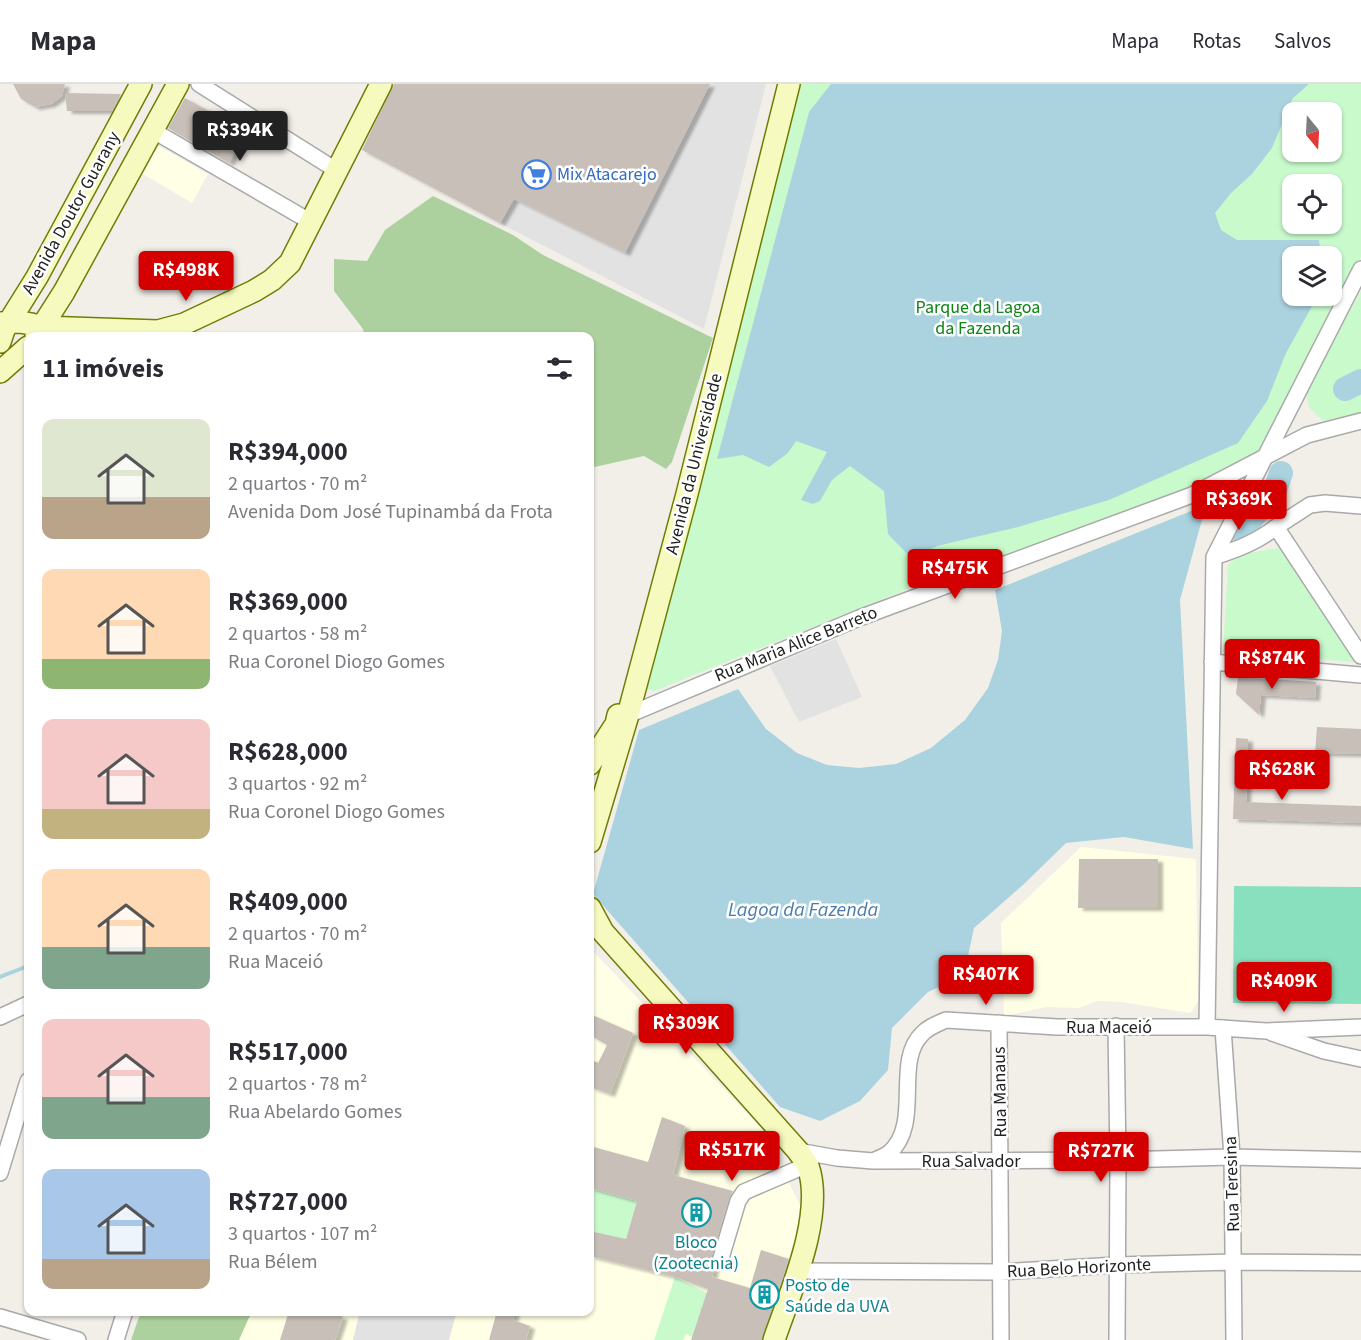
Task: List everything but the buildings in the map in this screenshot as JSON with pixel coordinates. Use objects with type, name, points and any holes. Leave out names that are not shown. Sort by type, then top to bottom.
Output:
[{"type":"main road","name":"Avenida Doutor Guarany","points":[[0,343],[5,322],[37,277],[141,84]]},
{"type":"main road","name":"Avenida Doutor Guarany","points":[[39,332],[64,292],[178,84]]},
{"type":"main road","points":[[148,332],[184,324],[229,304],[272,280],[290,263],[381,84]]},
{"type":"main road","name":"Avenida da Universidade","points":[[594,758],[616,724],[781,84]]},
{"type":"main road","name":"Avenida da Universidade","points":[[594,829],[628,715],[690,483],[789,84]]},
{"type":"main road","points":[[5,322],[27,322],[29,332]]},
{"type":"main road","points":[[0,343],[10,349],[24,345]]},
{"type":"main road","name":"Avenida Doutor Guarany","points":[[0,372],[24,350]]},
{"type":"main road","points":[[596,929],[803,1158],[811,1179],[812,1205],[806,1246],[774,1340]]},
{"type":"street","points":[[199,84],[336,170]]},
{"type":"street","points":[[152,130],[311,222]]},
{"type":"street","points":[[1206,1027],[1214,556],[1361,268]]},
{"type":"street","name":"Rua Maria Alice Barreto","points":[[628,715],[859,618],[1192,495],[1307,435],[1361,422]]},
{"type":"street","points":[[1214,556],[1247,546],[1310,505],[1325,503],[1361,506]]},
{"type":"street","points":[[1276,527],[1361,656]]},
{"type":"street","points":[[1212,662],[1361,675]]},
{"type":"street","points":[[0,1017],[24,1006]]},
{"type":"street","name":"Rua Maceió","points":[[873,1161],[889,1153],[899,1140],[905,1124],[913,1045],[921,1034],[933,1025],[946,1020],[1057,1027],[1206,1027],[1266,1030],[1361,1027]]},
{"type":"street","name":"Rua Manaus","points":[[999,1023],[1001,1340]]},
{"type":"street","points":[[1116,1026],[1117,1340]]},
{"type":"street","name":"Rua Teresina","points":[[1223,1028],[1232,1157],[1234,1340]]},
{"type":"street","name":"Rua Maceió","points":[[1266,1030],[1324,1052],[1361,1059]]},
{"type":"street","points":[[0,1173],[24,1094]]},
{"type":"street","name":"Rua Salvador","points":[[803,1158],[873,1161],[1118,1161],[1232,1157],[1361,1160]]},
{"type":"street","points":[[721,1258],[738,1201],[744,1192],[803,1158]]},
{"type":"street","name":"Rua Belo Horizonte","points":[[797,1271],[1000,1272],[1116,1265],[1234,1262],[1361,1263]]},
{"type":"street","points":[[116,1340],[123,1316]]},
{"type":"street","points":[[0,1317],[78,1340]]},
{"type":"shaded area","points":[[578,84],[766,84],[704,329],[500,223]]},
{"type":"shaded area","points":[[157,145],[208,174],[192,203],[143,174]]},
{"type":"shaded area","points":[[836,639],[862,697],[799,722],[770,666]]},
{"type":"shaded area","points":[[1081,847],[1196,859],[1198,1002],[1190,1013],[1122,1002],[1097,1001],[1079,1008],[1046,1007],[1004,1016],[1001,923]]},
{"type":"shaded area","points":[[594,952],[762,1129],[806,1217],[764,1340],[131,1340],[139,1316],[594,1316]]},
{"type":"shaded area","points":[[359,1316],[456,1316],[449,1340],[353,1340]]},
{"type":"green space","name":"Parque da Lagoa da Fazenda","points":[[795,84],[1361,84],[1361,257],[1342,294],[1342,246],[1282,246],[1282,306],[1336,306],[1264,448],[1184,494],[910,588],[654,691],[645,688]]},
{"type":"green space","points":[[433,196],[513,235],[543,255],[713,338],[672,462],[666,469],[644,456],[594,467],[594,332],[363,332],[334,291],[334,259],[367,261],[385,230]]},
{"type":"green space","points":[[1361,291],[1361,413],[1323,421],[1309,407],[1306,393]]},
{"type":"green space","points":[[1285,547],[1358,656],[1354,662],[1223,652],[1228,565],[1242,554]]},
{"type":"green space","points":[[1234,886],[1361,887],[1361,1004],[1233,1003]]},
{"type":"green space","points":[[594,1189],[637,1201],[626,1239],[594,1232]]},
{"type":"green space","points":[[675,1277],[707,1293],[692,1337],[686,1334],[683,1340],[654,1340]]},
{"type":"green space","points":[[139,1316],[250,1316],[239,1340],[131,1340]]},
{"type":"water","name":"Parque da Lagoa da Fazenda","points":[[831,84],[1309,84],[1291,102],[1282,102],[1282,124],[1272,148],[1252,174],[1231,193],[1215,213],[1221,230],[1237,240],[1319,240],[1320,246],[1282,246],[1282,306],[1312,306],[1286,353],[1267,401],[1238,443],[1109,500],[1018,527],[937,546],[912,559],[888,534],[884,491],[850,466],[832,480],[820,501],[813,504],[801,500],[827,452],[796,441],[788,453],[769,467],[743,455],[717,459],[809,112]]},
{"type":"water","name":"Lagoa da Fazenda","points":[[1206,505],[1180,600],[1193,849],[1124,837],[1066,843],[974,928],[964,975],[928,992],[892,1028],[888,1070],[860,1101],[820,1121],[780,1107],[594,895],[639,730],[738,689],[766,729],[797,753],[827,765],[859,768],[896,764],[931,748],[965,720],[988,688],[998,660],[1002,631],[995,590]]},
{"type":"waterway","points":[[1345,389],[1361,381]]},
{"type":"waterway","points":[[1241,531],[1274,493],[1281,473]]},
{"type":"waterway","points":[[0,977],[24,968]]},
{"type":"place","name":"Mix Atacarejo","points":[[536,174]]},
{"type":"place","name":"Bloco (Zootecnia)","points":[[696,1213]]},
{"type":"place","name":"Posto de Saúde da UVA","points":[[764,1295]]}]
